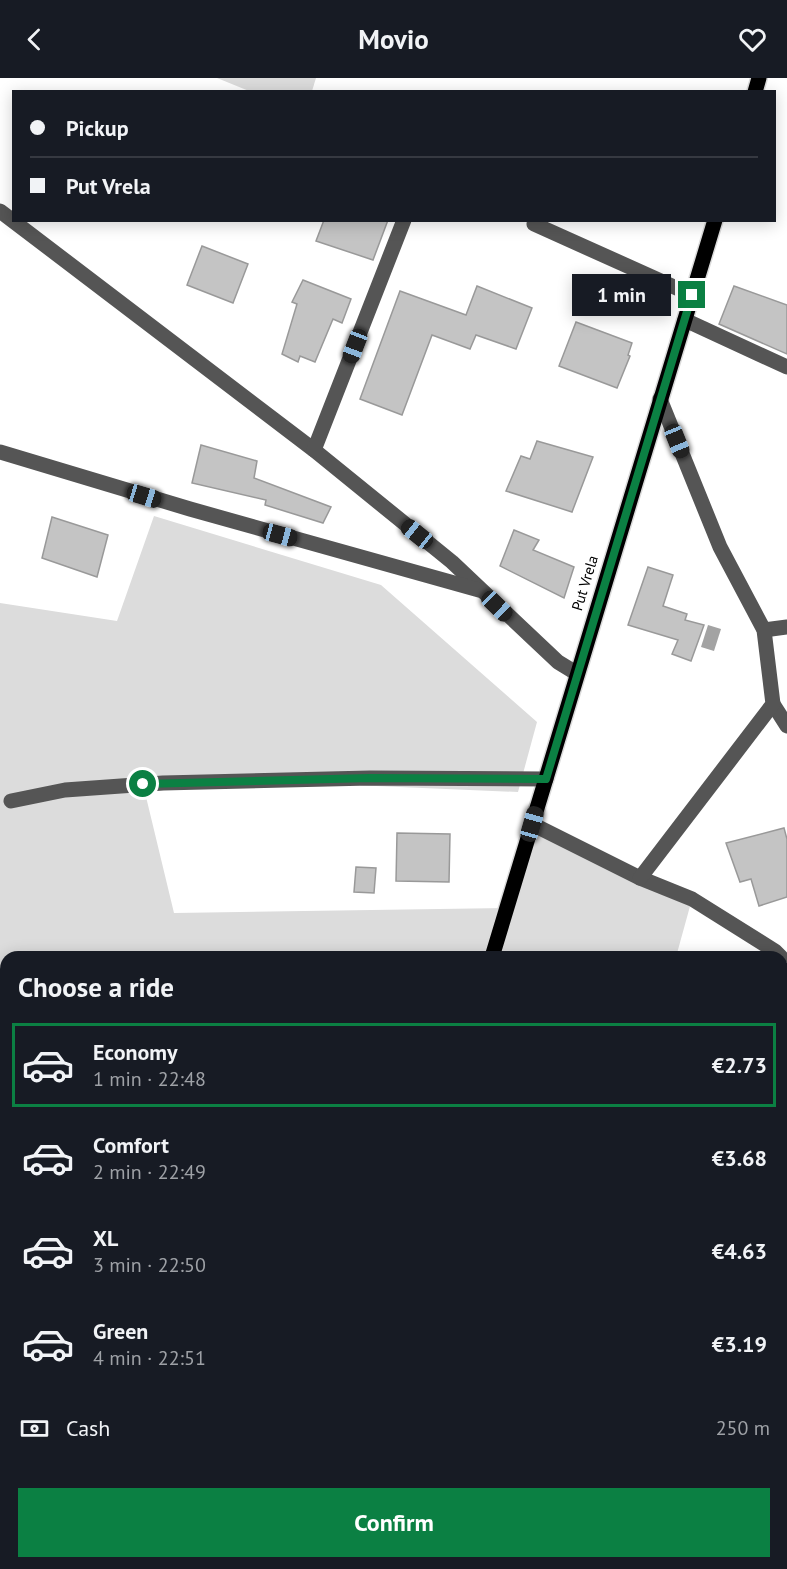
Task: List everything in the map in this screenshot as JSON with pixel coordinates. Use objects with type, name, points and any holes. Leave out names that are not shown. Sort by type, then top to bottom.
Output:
[{"type":"main road","name":"Put Vrela","points":[[494,951],[576,673],[714,222]]},
{"type":"street","points":[[0,211],[12,220]]},
{"type":"street","points":[[14,222],[314,450],[452,562],[558,662],[576,673]]},
{"type":"street","points":[[314,450],[403,222]]},
{"type":"street","points":[[534,224],[692,295]]},
{"type":"street","points":[[685,320],[787,367]]},
{"type":"street","points":[[660,399],[720,547],[764,630],[773,704],[787,726]]},
{"type":"street","points":[[0,452],[190,509],[482,591]]},
{"type":"street","points":[[764,630],[787,627]]},
{"type":"street","points":[[640,878],[773,704]]},
{"type":"street","points":[[11,801],[65,790],[162,783],[370,778],[546,779]]},
{"type":"street","points":[[532,824],[640,878],[692,899],[775,951]]},
{"type":"shaded area","points":[[217,78],[316,78],[312,90],[247,90]]},
{"type":"shaded area","points":[[154,516],[381,585],[537,722],[518,792],[141,776],[174,913],[506,908],[532,824],[692,899],[678,951],[0,951],[0,603],[117,621]]},
{"type":"shaded area","points":[[708,625],[721,629],[714,651],[701,647]]},
{"type":"building","points":[[323,222],[387,222],[373,260],[316,241]]},
{"type":"building","points":[[202,246],[248,264],[233,303],[187,285]]},
{"type":"building","points":[[303,280],[351,299],[342,323],[333,319],[315,362],[300,356],[298,362],[282,354],[297,304],[292,302]]},
{"type":"building","points":[[477,286],[532,308],[516,349],[476,335],[470,349],[432,335],[402,415],[360,399],[400,291],[466,315]]},
{"type":"building","points":[[734,286],[787,305],[787,354],[719,324]]},
{"type":"building","points":[[576,322],[632,343],[628,355],[630,356],[617,388],[559,366]]},
{"type":"building","points":[[537,441],[593,457],[572,512],[506,491],[521,456],[530,459]]},
{"type":"building","points":[[201,445],[257,461],[254,478],[331,507],[323,523],[265,505],[266,500],[192,483]]},
{"type":"building","points":[[52,517],[108,535],[97,577],[42,558]]},
{"type":"building","points":[[514,530],[539,540],[533,550],[574,567],[564,598],[500,566]]},
{"type":"building","points":[[648,567],[673,575],[663,606],[687,614],[685,620],[704,625],[691,661],[672,654],[678,640],[628,625]]},
{"type":"building","points":[[784,828],[787,839],[787,897],[759,906],[751,879],[740,882],[726,843]]},
{"type":"building","points":[[397,833],[450,834],[449,882],[396,881]]},
{"type":"building","points":[[356,867],[376,868],[374,893],[354,892]]},
{"type":"route","points":[[143,784],[370,778],[546,779],[576,673],[692,295]]}]
